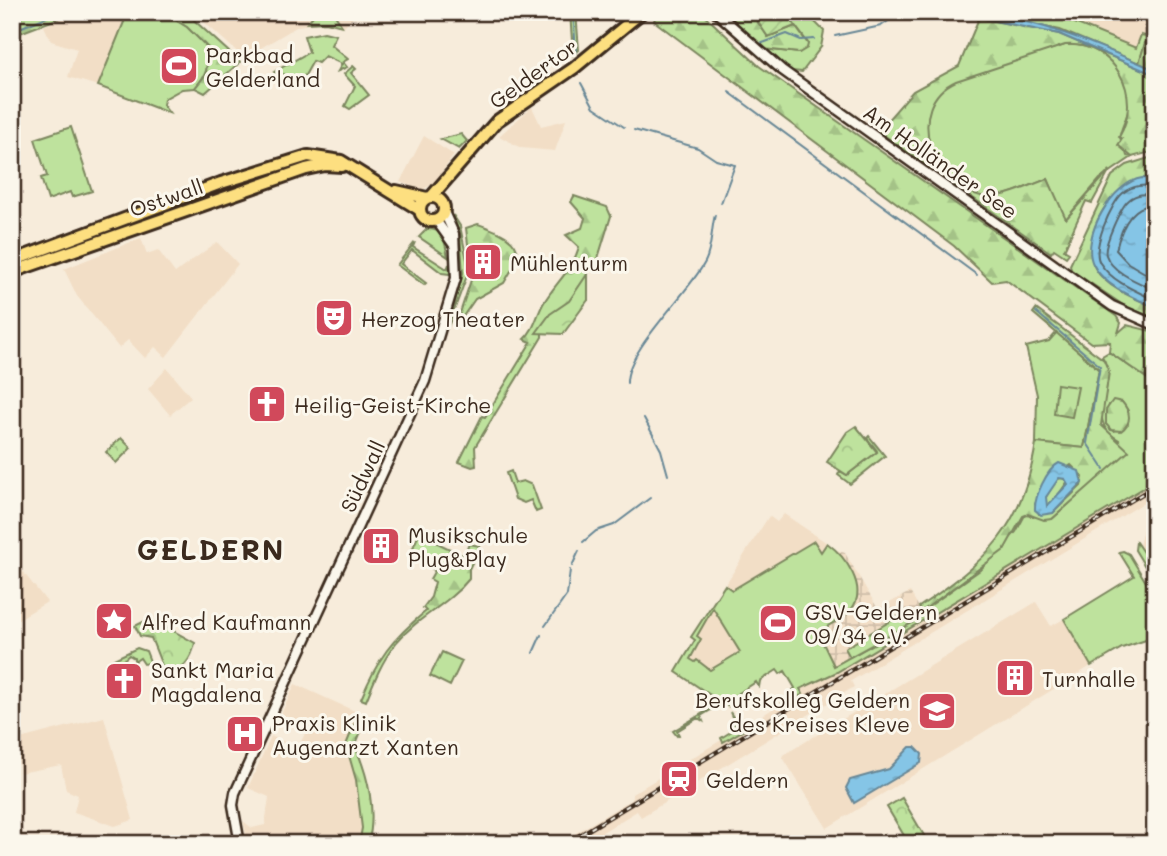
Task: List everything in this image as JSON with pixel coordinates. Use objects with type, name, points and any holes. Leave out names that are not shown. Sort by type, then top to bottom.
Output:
[{"type":"main road","name":"Geldertor","points":[[420,210],[436,205],[454,172],[497,121],[574,68],[642,12]]},
{"type":"main road","name":"Ostwall","points":[[12,272],[52,252],[281,163],[314,155],[332,157],[393,191],[420,210],[425,218],[436,205],[393,191]]},
{"type":"main road","points":[[281,163],[291,174]]},
{"type":"main road","name":"Ostwall","points":[[12,261],[52,252],[325,164],[352,168]]},
{"type":"street","name":"Am Holländer See","points":[[716,12],[761,54],[1112,306],[1155,325]]},
{"type":"street","name":"Südwall","points":[[240,844],[233,801],[420,393],[454,289],[457,272],[453,230],[436,205]]},
{"type":"shaded area","points":[[75,12],[128,12],[98,86],[68,77],[77,49],[51,41],[44,26]]},
{"type":"shaded area","points":[[193,12],[359,12],[343,27],[322,22],[298,26],[244,58]]},
{"type":"shaded area","points":[[1039,12],[1155,12],[1155,38],[1141,35],[1137,49],[1055,15]]},
{"type":"shaded area","points":[[532,107],[541,126],[566,120],[555,151],[521,148],[499,136]]},
{"type":"shaded area","points":[[424,136],[454,155],[434,183],[422,190],[400,182]]},
{"type":"shaded area","points":[[141,238],[147,254],[158,250],[175,273],[217,242],[238,264],[166,357],[155,347],[145,358],[128,340],[119,348],[77,296],[64,269]]},
{"type":"shaded area","points":[[167,368],[191,397],[170,415],[148,389]]},
{"type":"shaded area","points":[[1155,481],[1155,496],[851,681],[854,687],[641,817],[637,811],[596,836],[600,844],[558,844],[632,799],[632,794],[801,692],[800,689],[837,672]]},
{"type":"shaded area","points":[[1155,506],[1154,571],[1139,545],[1148,511]]},
{"type":"shaded area","points":[[784,514],[827,543],[821,553],[813,542],[732,591],[725,585],[769,516],[777,522]]},
{"type":"shaded area","points":[[837,550],[845,553],[878,609],[910,592],[924,616],[834,666],[820,639],[826,636],[828,626],[852,608],[858,592],[856,581]]},
{"type":"shaded area","points":[[12,558],[47,602],[12,623]]},
{"type":"shaded area","name":"Berufskolleg Geldern des Kreises Kleve","points":[[1036,602],[1051,626],[1064,619],[1091,666],[827,828],[782,756]]},
{"type":"shaded area","points":[[713,607],[740,652],[710,671],[698,660],[695,663],[690,659],[701,640],[697,637]]},
{"type":"shaded area","points":[[295,684],[359,713],[346,746],[356,780],[362,828],[360,839],[354,844],[248,844],[243,821],[252,828],[265,825],[269,797],[248,788],[271,736],[298,748],[308,727],[281,714]]},
{"type":"shaded area","points":[[104,717],[133,820],[115,826],[74,812],[78,795],[66,790],[61,765],[20,773],[16,740]]},
{"type":"green space","points":[[29,12],[75,12],[12,36],[12,23]]},
{"type":"green space","points":[[128,12],[162,12],[187,27],[208,48],[206,70],[195,88],[182,89],[164,99],[163,105],[169,113],[98,86]]},
{"type":"green space","points":[[162,12],[185,12],[240,62],[205,93],[195,88],[206,74],[208,48],[187,27]]},
{"type":"green space","points":[[316,12],[333,12],[342,26],[326,22],[307,23]]},
{"type":"green space","points":[[570,12],[576,12],[579,50],[573,55]]},
{"type":"green space","points":[[657,12],[701,12],[759,66],[1116,316],[1121,323],[1118,333],[1127,325],[1155,332],[1155,384],[1109,352],[1110,342],[1091,343],[1006,280],[992,282],[954,246],[654,21]]},
{"type":"green space","points":[[724,12],[751,12],[768,37],[795,26],[808,44],[807,48],[799,53],[763,49]]},
{"type":"green space","points":[[751,12],[785,12],[795,26],[768,37]]},
{"type":"green space","points":[[785,12],[807,14],[824,31],[821,47],[802,72],[791,71],[763,49],[799,53],[808,43]]},
{"type":"green space","points":[[974,12],[1055,15],[1136,48],[1141,35],[1155,38],[1155,44],[1145,43],[1139,63],[1060,30]]},
{"type":"green space","points":[[979,18],[1059,34],[1155,75],[1155,151],[1132,157],[1118,145],[1122,139],[1119,137],[1126,121],[1128,104],[1126,88],[1120,74],[1110,61],[1098,52],[1082,46],[1065,45],[956,81],[940,92],[931,108],[927,125],[937,162],[963,189],[981,196],[1006,194],[1048,179],[1066,219],[1110,170],[1092,203],[1086,201],[1064,250],[1069,253],[1066,257],[1054,249],[1051,253],[878,131],[913,91],[959,66]]},
{"type":"green space","points":[[324,32],[336,35],[331,45],[348,59],[343,62],[347,67],[338,71],[342,64],[325,56],[318,63],[313,61],[298,88],[294,86],[296,81],[284,74],[281,79],[274,72],[309,52],[304,36]]},
{"type":"green space","points":[[1145,43],[1155,44],[1155,70],[1139,63]]},
{"type":"green space","points":[[1065,45],[1078,45],[1100,53],[1118,70],[1124,80],[1129,105],[1120,138],[1127,156],[1132,157],[1100,179],[1065,220],[1048,179],[989,197],[965,191],[951,181],[940,167],[927,134],[933,101],[944,87],[983,70]]},
{"type":"green space","points":[[353,66],[356,69],[351,73],[369,95],[350,109],[345,106],[355,86],[344,74]]},
{"type":"green space","points":[[71,127],[92,191],[72,197],[70,192],[48,200],[41,178],[47,176],[35,139]]},
{"type":"green space","points":[[461,134],[467,141],[459,149],[441,139]]},
{"type":"green space","points":[[1155,156],[1155,179],[1140,180],[1126,186],[1104,209],[1096,224],[1091,255],[1095,268],[1106,281],[1122,292],[1155,307],[1155,318],[1126,307],[1071,270],[1070,265],[1112,176],[1127,165]]},
{"type":"green space","points":[[276,171],[280,173],[56,254],[53,248],[206,192]]},
{"type":"green space","points":[[574,196],[607,207],[611,216],[598,258],[586,276],[588,300],[558,309],[547,319],[537,333],[542,333],[542,337],[475,447],[476,466],[459,462],[482,416],[485,417],[531,342],[524,339],[533,327],[543,304],[576,255],[579,247],[566,235],[582,228],[585,218],[571,202]]},
{"type":"green space","points":[[453,215],[460,226],[469,270],[448,327],[463,273],[460,235]]},
{"type":"green space","points":[[478,224],[511,240],[518,252],[518,259],[504,283],[475,299],[455,328],[472,277],[466,228]]},
{"type":"green space","points":[[427,229],[433,229],[440,234],[448,257],[419,237]]},
{"type":"green space","points":[[415,242],[413,247],[447,269],[449,264],[450,274],[442,273],[412,250],[401,264],[426,283],[424,285],[397,265]]},
{"type":"green space","points":[[588,273],[588,300],[563,334],[536,333],[550,314],[569,301]]},
{"type":"green space","points":[[1036,309],[1104,360],[1109,372],[1101,425],[1129,451],[1052,519],[1044,520],[1028,514],[1023,516],[1004,550],[921,612],[919,607],[964,574],[982,557],[1011,520],[1022,498],[1036,443],[1084,448],[1099,369],[1033,313]],"holes":[[[1071,465],[1083,477],[1081,486],[1053,513],[1039,514],[1035,504],[1044,484]]]},
{"type":"green space","points":[[1057,332],[1099,370],[1084,448],[1036,443],[1037,395],[1026,347],[1049,341]]},
{"type":"green space","points":[[1109,352],[1155,384],[1155,481],[837,672],[800,689],[803,694],[783,706],[782,703],[793,696],[791,692],[795,688],[785,671],[780,674],[777,670],[760,681],[759,687],[756,682],[725,702],[727,706],[721,704],[701,716],[703,721],[698,718],[677,731],[677,736],[673,731],[718,704],[716,699],[676,672],[695,640],[691,637],[725,585],[732,590],[814,541],[821,552],[827,543],[847,564],[857,592],[851,610],[828,626],[826,636],[821,639],[834,666],[923,616],[921,612],[980,570],[1016,532],[1025,515],[1052,519],[1073,501],[1098,475],[1119,440],[1108,432],[1103,423],[1107,368],[1102,356]],"holes":[[[1122,402],[1128,411],[1128,424],[1114,431],[1106,424],[1109,405]],[[713,608],[740,652],[710,670],[697,660],[695,662],[690,659],[701,639],[697,636]]]},
{"type":"green space","points":[[1057,384],[1078,387],[1072,417],[1054,414]]},
{"type":"green space","points":[[1113,400],[1122,402],[1129,413],[1129,421],[1121,431],[1111,430],[1106,424],[1106,410]]},
{"type":"green space","points":[[856,426],[877,452],[847,475],[827,462],[847,432]]},
{"type":"green space","points":[[869,436],[885,456],[850,484],[838,475],[840,471],[847,475],[877,451],[867,438]]},
{"type":"green space","points":[[121,438],[131,448],[116,463],[106,452]]},
{"type":"green space","points":[[511,471],[515,483],[523,481],[532,485],[541,510],[536,512],[531,500],[524,503],[515,499],[506,473]]},
{"type":"green space","points":[[1057,479],[1068,481],[1051,505],[1046,506],[1046,497]]},
{"type":"green space","points":[[419,534],[464,556],[469,544],[480,546],[469,569],[469,579],[396,643],[382,664],[366,701],[361,699],[373,672],[403,631],[426,611],[423,608],[431,597],[435,582],[430,579],[435,570],[425,565],[427,560],[411,552]]},
{"type":"green space","points":[[1136,542],[1155,570],[1155,583],[1135,550]]},
{"type":"green space","points":[[1119,552],[1129,554],[1155,597],[1155,637],[1122,648],[1091,666],[1064,619],[1134,576]]},
{"type":"green space","points":[[906,612],[912,623],[850,657],[845,648]]},
{"type":"green space","points":[[147,620],[159,623],[195,643],[189,659],[181,668],[165,673],[151,638],[140,636],[135,626]]},
{"type":"green space","points":[[137,648],[146,651],[153,669],[140,658],[134,662],[134,658],[129,655],[121,662],[124,665],[114,670],[116,674],[111,675],[114,659]]},
{"type":"green space","points":[[442,652],[462,661],[450,686],[430,676]]},
{"type":"green space","points":[[730,712],[739,727],[745,724],[747,728],[723,742],[721,738],[732,731],[730,727],[735,724]]},
{"type":"green space","points":[[359,713],[367,717],[355,746],[370,794],[372,819],[368,844],[354,844],[360,839],[362,828],[356,780],[346,745]]},
{"type":"green space","points":[[902,798],[929,844],[909,844],[887,807]]},
{"type":"water","points":[[950,12],[1004,17],[1055,30],[1155,70],[1155,75],[1059,34]]},
{"type":"water","points":[[1142,178],[1155,179],[1155,307],[1111,285],[1098,272],[1090,253],[1095,226],[1110,200],[1120,189]]},
{"type":"water","points":[[1059,463],[1079,471],[1082,483],[1053,513],[1041,515],[1035,510],[1037,498],[1042,484]],"holes":[[[1059,478],[1065,479],[1068,484],[1047,506],[1046,497]]]},
{"type":"water","points":[[910,747],[915,747],[922,754],[921,763],[854,803],[846,788],[850,780],[889,769]]},
{"type":"waterway","points":[[12,31],[59,12]]},
{"type":"waterway","points":[[573,12],[576,51]]},
{"type":"waterway","points":[[835,36],[881,26],[901,12]]},
{"type":"waterway","points":[[760,44],[787,34],[801,40],[814,39]]},
{"type":"waterway","points":[[581,83],[594,107],[624,127]]},
{"type":"waterway","points":[[729,92],[977,275]]},
{"type":"waterway","points":[[634,130],[698,148],[716,160],[735,165],[721,203]]},
{"type":"waterway","points":[[627,383],[629,370],[647,338],[705,262],[715,215]]},
{"type":"waterway","points":[[1036,312],[1100,366],[1087,443],[1104,469]]},
{"type":"waterway","points":[[644,418],[661,450],[668,475]]},
{"type":"waterway","points":[[583,542],[596,531],[614,525],[650,498]]},
{"type":"waterway","points":[[572,566],[579,551]]},
{"type":"waterway","points":[[545,626],[567,595],[570,570]]},
{"type":"waterway","points":[[533,653],[541,635]]},
{"type":"railway","points":[[565,844],[1155,486]]},
{"type":"place","name":"Parkbad Gelderland","points":[[179,66]]},
{"type":"place","name":"Mühlenturm","points":[[483,262]]},
{"type":"place","name":"Herzog Theater","points":[[334,318]]},
{"type":"place","name":"Heilig-Geist-Kirche","points":[[267,404]]},
{"type":"place","name":"Musikschule Plug&Play","points":[[381,546]]},
{"type":"place","name":"Alfred Kaufmann","points":[[114,621]]},
{"type":"place","name":"GSV-Geldern 09/34 e.V.","points":[[778,623]]},
{"type":"place","name":"Turnhalle","points":[[1015,678]]},
{"type":"place","name":"Sankt Maria Magdalena","points":[[124,681]]},
{"type":"place","name":"Berufskolleg Geldern des Kreises Kleve","points":[[937,711]]},
{"type":"place","name":"Praxis Klinik Augenarzt Xanten","points":[[245,734]]},
{"type":"place","name":"Geldern","points":[[679,779]]},
{"type":"district","name":"GELDERN","points":[[211,549]]}]
